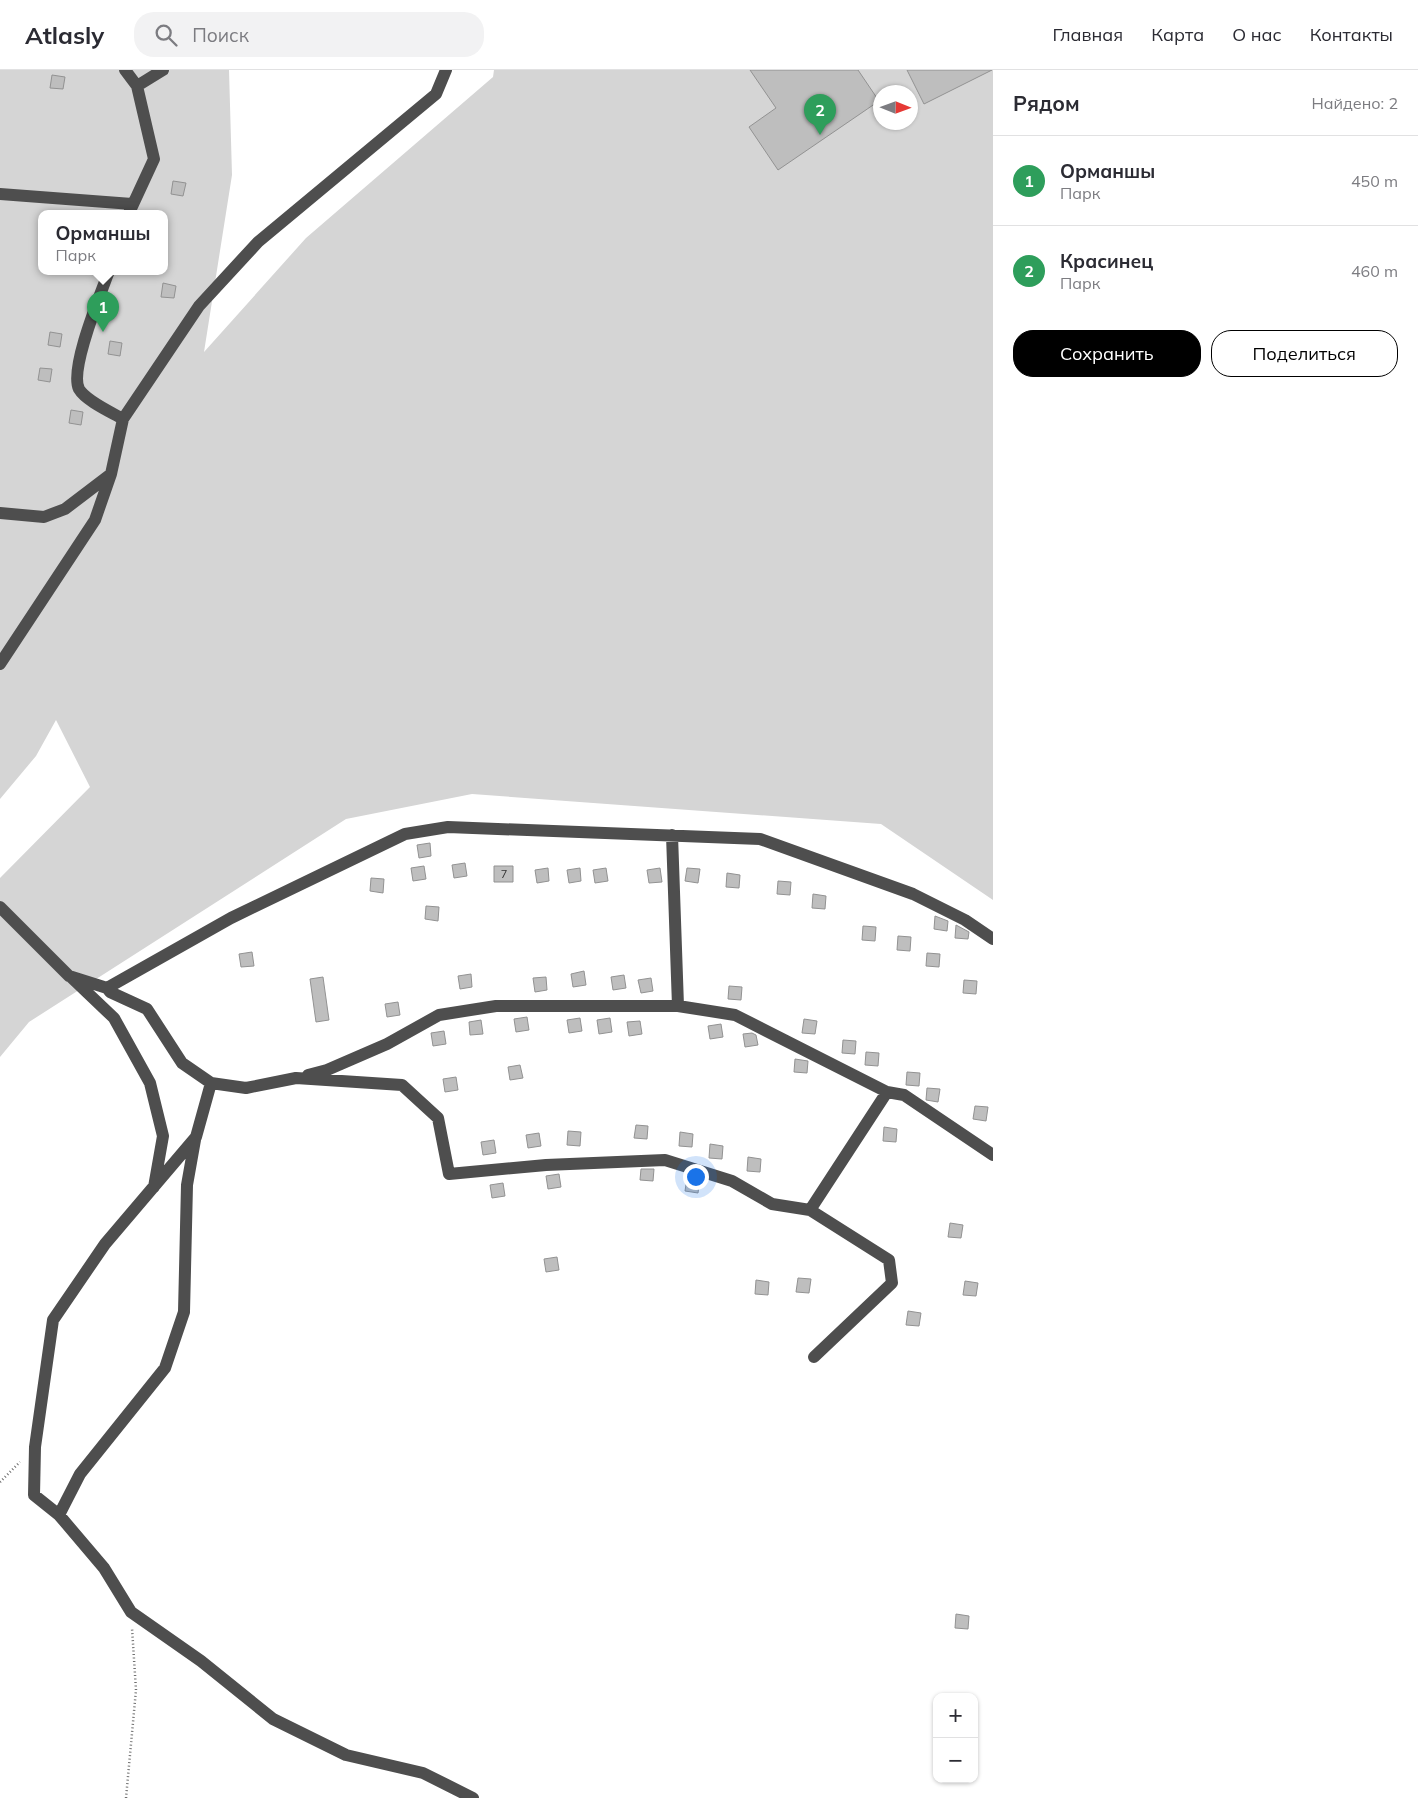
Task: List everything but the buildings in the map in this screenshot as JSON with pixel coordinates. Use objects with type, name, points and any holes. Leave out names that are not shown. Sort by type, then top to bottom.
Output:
[{"type":"street","points":[[0,194],[131,209],[154,159],[137,86],[124,70]]},
{"type":"street","points":[[137,86],[163,70]]},
{"type":"street","points":[[0,664],[95,520],[112,474],[123,419],[199,306],[258,242],[436,94],[446,70]]},
{"type":"street","points":[[108,275],[87,331],[80,357],[79,388],[85,396],[123,419]]},
{"type":"street","points":[[0,513],[44,517],[65,509],[112,474]]},
{"type":"street","points":[[106,988],[231,918],[405,834],[448,827],[760,839],[913,894],[965,920],[993,939]]},
{"type":"street","points":[[672,835],[678,1006]]},
{"type":"street","points":[[0,908],[114,1018],[150,1083],[163,1136],[154,1188]]},
{"type":"street","points":[[69,976],[106,988],[110,992],[147,1009],[182,1063],[212,1084],[246,1088],[328,1070],[379,1048],[439,1015],[496,1006],[678,1006],[735,1015],[887,1092],[904,1095],[993,1154]]},
{"type":"street","points":[[296,1078],[402,1085],[438,1118],[449,1174],[546,1165],[665,1160],[732,1181],[772,1204],[810,1210],[889,1260],[892,1284],[814,1357]]},
{"type":"street","points":[[59,1515],[80,1474],[165,1368],[184,1312],[187,1185],[196,1137],[212,1084]]},
{"type":"street","points":[[810,1210],[887,1092]]},
{"type":"street","points":[[196,1137],[105,1244],[53,1320],[35,1447],[34,1495],[59,1515],[104,1568],[131,1612],[201,1662],[273,1719],[346,1755],[423,1773],[473,1798]]},
{"type":"path","points":[[0,1482],[35,1447]]},
{"type":"path","points":[[126,1798],[136,1690],[131,1612]]},
{"type":"shaded area","points":[[0,70],[229,70],[232,175],[204,352],[306,238],[493,77],[494,70],[993,70],[993,900],[881,824],[472,794],[346,819],[29,1022],[0,1057],[0,878],[90,787],[56,720],[36,756],[0,799]]},
{"type":"place","name":"Красинец","points":[[820,135]]},
{"type":"place","name":"Орманшы","points":[[103,332]]}]
